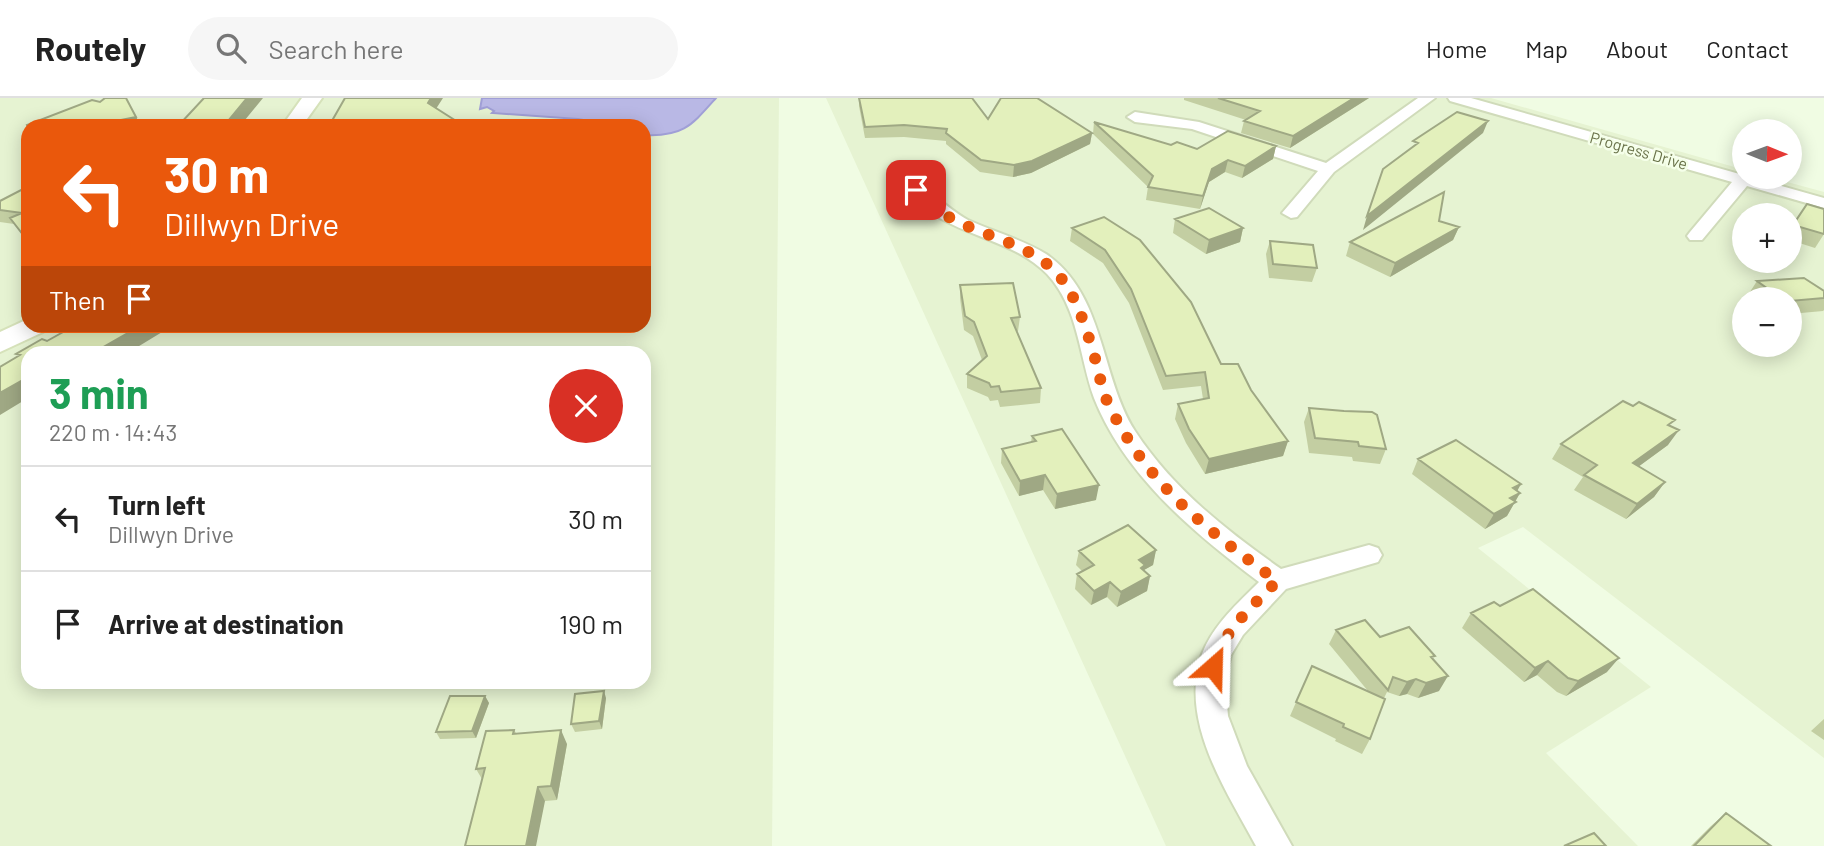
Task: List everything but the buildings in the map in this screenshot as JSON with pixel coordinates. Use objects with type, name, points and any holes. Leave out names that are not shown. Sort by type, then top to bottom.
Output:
[{"type":"street","points":[[297,119],[312,98]]},
{"type":"street","points":[[1291,213],[1328,169],[1428,98]]},
{"type":"street","name":"Progress Drive","points":[[1455,98],[1732,177]]},
{"type":"street","points":[[1135,117],[1194,124],[1328,169]]},
{"type":"street","points":[[1696,236],[1735,189]]},
{"type":"street","name":"Progress Drive","points":[[1775,189],[1824,203]]},
{"type":"street","points":[[916,190],[945,215],[1004,240],[1048,265],[1063,281],[1091,345],[1106,399],[1134,448],[1166,489],[1203,526],[1277,581]]},
{"type":"street","points":[[0,343],[21,332]]},
{"type":"street","points":[[1275,846],[1233,772],[1213,716],[1210,681],[1217,653],[1233,627],[1277,581],[1369,555]]},
{"type":"shaded area","points":[[0,98],[779,98],[772,846],[0,846]]},
{"type":"shaded area","points":[[826,98],[1491,98],[1732,166],[1732,189],[1802,189],[1802,186],[1824,192],[1824,758],[1523,527],[1478,548],[1651,687],[1546,753],[1638,846],[1166,846]]},
{"type":"water","points":[[482,98],[716,98],[693,123],[677,132],[657,135],[651,135],[651,119],[578,119],[492,113],[494,111],[487,107],[480,109]]},
{"type":"route","points":[[916,190],[945,215],[1004,240],[1048,265],[1063,281],[1091,345],[1106,399],[1134,448],[1166,489],[1203,526],[1277,581],[1233,627],[1217,653],[1213,667]]}]
